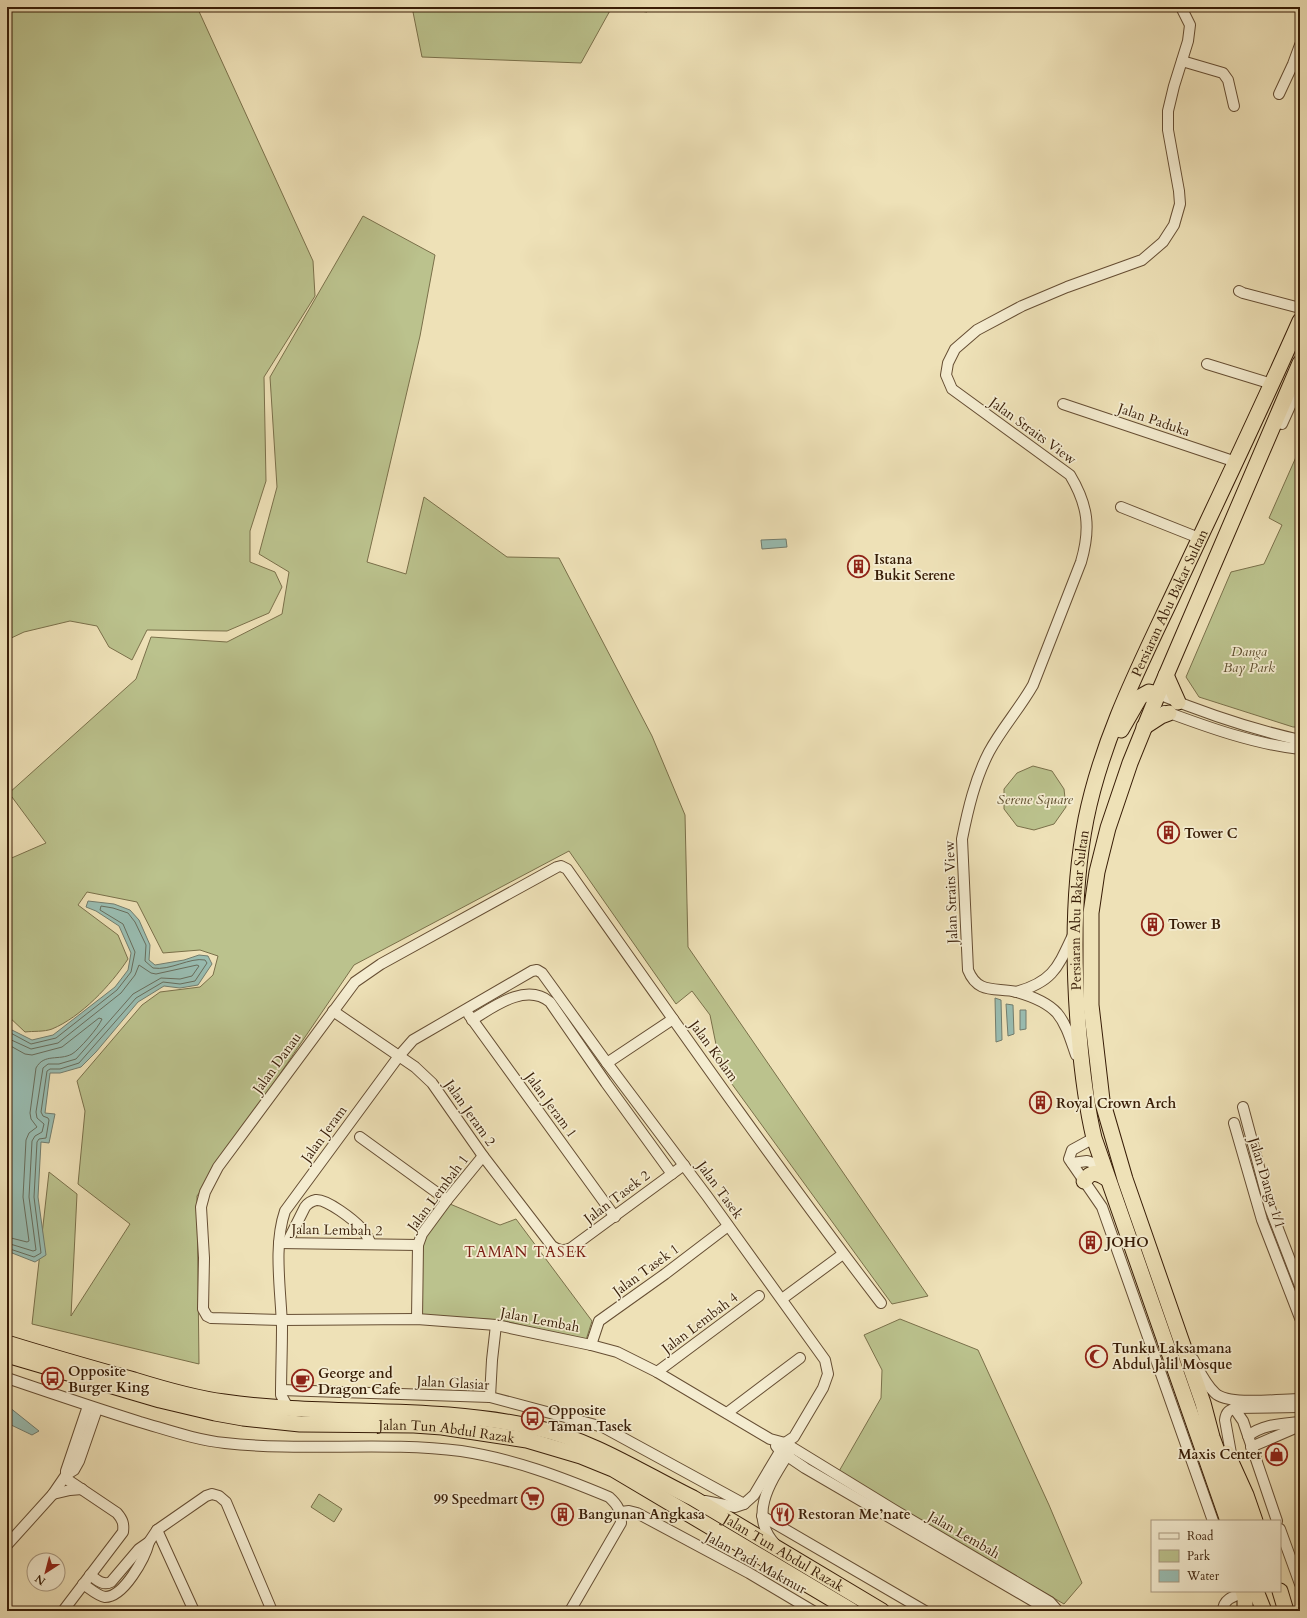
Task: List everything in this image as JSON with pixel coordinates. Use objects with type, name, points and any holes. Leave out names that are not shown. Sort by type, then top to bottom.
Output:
[{"type":"highway","name":"Persiaran Abu Bakar Sultan","points":[[1226,1517],[1104,1172],[1094,1138],[1086,1104],[1076,1002],[1075,903],[1079,858],[1087,817],[1102,763],[1125,695],[1236,462],[1300,321]]},
{"type":"highway","name":"Persiaran Abu Bakar Sultan","points":[[1243,1520],[1212,1437],[1203,1403],[1125,1180],[1102,1100],[1091,1005],[1091,913],[1097,872],[1108,828],[1130,763],[1155,700],[1300,363]]},
{"type":"highway","points":[[1155,700],[1145,703],[1140,697],[1137,687],[1167,607]]},
{"type":"highway","points":[[1144,727],[1174,708],[1166,675]]},
{"type":"highway","points":[[1094,791],[1121,729],[1140,697]]},
{"type":"highway","points":[[1084,1181],[1094,1172],[1104,1172]]},
{"type":"highway","name":"Jalan Tun Abdul Razak","points":[[7,1343],[157,1387],[222,1402],[267,1408],[437,1413],[538,1428],[582,1442],[620,1459],[693,1498],[882,1611]]},
{"type":"highway","name":"Jalan Tun Abdul Razak","points":[[7,1355],[160,1400],[242,1418],[300,1424],[414,1425],[442,1427],[505,1436],[548,1445],[613,1469],[852,1611]]},
{"type":"highway","points":[[1203,1403],[1235,1469],[1255,1520]]},
{"type":"highway","points":[[1244,1592],[1245,1611]]},
{"type":"highway","points":[[1244,1592],[1264,1611]]},
{"type":"highway","points":[[1268,1592],[1275,1611]]},
{"type":"highway","points":[[1280,1592],[1286,1611]]},
{"type":"highway","points":[[858,1597],[893,1611]]},
{"type":"street","name":"Jalan Straits View","points":[[1082,1072],[1070,1036],[1057,1013],[1040,1001],[1016,992],[979,986],[972,979],[968,970],[962,839],[966,818],[980,771],[990,751],[1033,685],[1077,574],[1087,544],[1087,520],[1079,491],[1070,475],[952,389],[946,375],[948,363],[955,350],[977,330],[1022,306],[1067,287],[1142,260],[1163,242],[1174,225],[1180,204],[1168,130],[1168,111],[1188,41],[1190,25],[1181,7]]},
{"type":"street","points":[[1279,94],[1300,45]]},
{"type":"street","points":[[1182,61],[1223,73],[1228,80],[1234,106]]},
{"type":"street","points":[[1239,291],[1300,308]]},
{"type":"street","points":[[1207,364],[1272,384]]},
{"type":"street","points":[[1236,512],[1254,484],[1300,384]]},
{"type":"street","name":"Jalan Paduka","points":[[1063,404],[1236,462]]},
{"type":"street","points":[[1121,507],[1199,538]]},
{"type":"street","points":[[1155,700],[1174,708],[1191,721],[1260,742],[1300,749]]},
{"type":"street","points":[[1155,700],[1174,708],[1194,709],[1264,732],[1300,740]]},
{"type":"street","name":"Jalan Danau","points":[[281,1320],[212,1318],[204,1313],[201,1207],[202,1199],[218,1166],[355,982],[381,964],[561,866]]},
{"type":"street","name":"Jalan Kolam","points":[[561,866],[567,869],[843,1254],[881,1303]]},
{"type":"street","name":"Jalan Straits View","points":[[1016,992],[1035,985],[1051,976],[1075,930]]},
{"type":"street","name":"Jalan Jeram","points":[[281,1392],[281,1320],[279,1279],[283,1243],[282,1220],[285,1210],[399,1056],[413,1040],[464,1008],[532,971],[537,970]]},
{"type":"street","name":"Jalan Tasek","points":[[537,970],[542,972],[607,1063],[782,1299],[825,1360],[828,1374],[823,1388],[788,1447],[754,1495],[744,1504]]},
{"type":"street","points":[[472,1020],[506,1000],[531,994],[544,997],[550,1002],[672,1174]]},
{"type":"street","name":"Jalan Jeram 1","points":[[464,1008],[615,1217]]},
{"type":"street","name":"Jalan Jeram 2","points":[[333,1011],[415,1067],[432,1083],[483,1156],[552,1246],[558,1250],[565,1251]]},
{"type":"street","points":[[607,1063],[673,1018]]},
{"type":"street","name":"Jalan Danga 1/1","points":[[1243,1107],[1270,1208],[1300,1286]]},
{"type":"street","name":"Jalan Danga 1/1","points":[[1234,1123],[1262,1220],[1300,1318]]},
{"type":"street","points":[[360,1137],[447,1200]]},
{"type":"street","points":[[1094,1138],[1072,1150],[1069,1159],[1102,1207],[1213,1520]]},
{"type":"street","name":"Jalan Lembah 1","points":[[417,1319],[418,1245],[422,1234],[447,1200],[483,1156]]},
{"type":"street","points":[[1072,1163],[1087,1161],[1104,1172]]},
{"type":"street","name":"Jalan Tasek 2","points":[[565,1251],[615,1217],[684,1165]]},
{"type":"street","points":[[283,1243],[305,1207],[310,1202],[316,1200],[327,1203],[356,1223],[371,1244]]},
{"type":"street","name":"Jalan Tasek 1","points":[[592,1345],[599,1321],[665,1274],[728,1226]]},
{"type":"street","name":"Jalan Lembah 2","points":[[283,1243],[418,1245]]},
{"type":"street","points":[[782,1299],[843,1254]]},
{"type":"street","name":"Jalan Lembah 4","points":[[657,1372],[759,1296]]},
{"type":"street","name":"Jalan Lembah","points":[[281,1320],[417,1319],[496,1325],[592,1345],[617,1352],[657,1372],[770,1439],[788,1447],[805,1468],[894,1515],[991,1572],[1045,1608],[1054,1611]]},
{"type":"street","points":[[490,1397],[496,1325]]},
{"type":"street","points":[[1182,1342],[1215,1394],[1223,1399],[1238,1401],[1300,1399]]},
{"type":"street","points":[[727,1413],[800,1358]]},
{"type":"street","points":[[7,1378],[161,1429],[223,1443],[260,1446],[410,1447],[461,1452],[509,1461],[553,1474],[609,1497],[617,1504],[621,1512],[621,1522],[570,1611]]},
{"type":"street","points":[[267,1408],[278,1400],[281,1392]]},
{"type":"street","points":[[281,1392],[286,1404],[294,1409]]},
{"type":"street","name":"Jalan Glasiar","points":[[281,1392],[490,1397],[603,1427],[744,1504]]},
{"type":"street","points":[[82,1489],[78,1473],[79,1460],[93,1407]]},
{"type":"street","points":[[65,1477],[66,1471],[93,1407]]},
{"type":"street","points":[[1235,1469],[1225,1420],[1226,1414],[1231,1410],[1300,1407]]},
{"type":"street","points":[[1231,1410],[1243,1421],[1277,1520]]},
{"type":"street","points":[[1248,1436],[1255,1430],[1264,1427],[1300,1422]]},
{"type":"street","points":[[1251,1447],[1300,1426]]},
{"type":"street","name":"Jalan Tasek","points":[[783,1551],[765,1531],[762,1516],[763,1500],[788,1447]]},
{"type":"street","points":[[7,1545],[54,1494],[65,1477],[74,1470],[79,1460]]},
{"type":"street","points":[[63,1611],[123,1532],[124,1527],[123,1520],[117,1514],[65,1477]]},
{"type":"street","points":[[54,1494],[82,1489]]},
{"type":"street","points":[[83,1584],[104,1597],[113,1596],[120,1591],[135,1571],[146,1553],[149,1542],[157,1530],[206,1496],[212,1494],[219,1496],[226,1502],[272,1611]]},
{"type":"street","points":[[693,1498],[735,1507],[744,1504]]},
{"type":"street","name":"Jalan Padi Makmur","points":[[621,1512],[629,1511],[638,1513],[749,1573],[813,1611]]},
{"type":"street","points":[[762,1516],[925,1611]]},
{"type":"street","points":[[157,1530],[194,1611]]},
{"type":"street","points":[[1281,1532],[1300,1584]]},
{"type":"street","points":[[90,1575],[101,1583],[107,1584],[111,1582],[139,1549],[149,1542]]},
{"type":"street","name":"Jalan Lembah","points":[[991,1572],[1050,1602],[1058,1611]]},
{"type":"street","points":[[1223,1611],[1226,1601],[1244,1592]]},
{"type":"green space","points":[[7,7],[197,7],[313,261],[315,296],[264,377],[266,481],[250,531],[250,562],[275,572],[282,587],[269,613],[227,631],[147,630],[132,660],[109,647],[97,626],[70,621],[24,632],[7,640]]},
{"type":"green space","points":[[412,7],[612,7],[581,63],[422,57]]},
{"type":"green space","points":[[612,7],[651,7],[647,12]]},
{"type":"green space","points":[[363,216],[435,255],[420,336],[367,562],[406,574],[424,497],[507,557],[559,558],[652,736],[685,815],[688,947],[928,1296],[892,1304],[721,1069],[710,1015],[692,991],[676,1004],[569,851],[354,965],[197,1196],[199,1364],[32,1324],[49,1172],[77,1194],[71,1316],[130,1224],[78,1184],[85,1111],[77,1081],[142,1005],[160,992],[200,987],[213,975],[218,956],[200,950],[163,953],[137,902],[87,892],[78,905],[118,935],[128,959],[104,989],[74,1017],[49,1030],[25,1032],[7,1015],[7,860],[46,843],[9,793],[136,679],[151,637],[227,642],[282,614],[289,572],[259,554],[277,487],[270,377]]},
{"type":"green space","name":"Danga Bay Park","points":[[1300,448],[1300,727],[1293,727],[1199,697],[1186,677],[1231,572],[1264,564],[1282,525],[1269,518]]},
{"type":"green space","name":"Serene Square","points":[[1033,766],[1052,771],[1064,789],[1066,807],[1054,824],[1034,830],[1017,826],[1004,809],[1004,789],[1017,773]]},
{"type":"green space","points":[[450,1204],[500,1225],[516,1219],[592,1321],[586,1340],[500,1320],[422,1315],[421,1243]]},
{"type":"green space","points":[[900,1319],[978,1350],[1049,1505],[1082,1583],[1064,1604],[838,1473],[881,1398],[882,1370],[864,1335]]},
{"type":"green space","points":[[319,1494],[342,1509],[334,1522],[311,1507]]},
{"type":"water","points":[[786,539],[787,547],[762,549],[761,540]]},
{"type":"water","points":[[88,901],[114,904],[130,910],[139,920],[150,945],[149,960],[155,965],[184,960],[199,955],[208,956],[212,964],[198,985],[180,988],[164,986],[138,1002],[96,1052],[81,1067],[60,1073],[50,1073],[45,1113],[55,1114],[49,1143],[41,1142],[38,1197],[46,1255],[35,1262],[7,1251],[7,1026],[32,1040],[53,1035],[115,987],[128,970],[131,953],[119,926],[96,911],[86,907]]},
{"type":"water","points":[[995,998],[1001,1000],[1002,1040],[996,1042]]},
{"type":"water","points":[[1006,1004],[1013,1005],[1014,1034],[1008,1036]]},
{"type":"water","points":[[1020,1010],[1026,1010],[1026,1029],[1020,1030]]},
{"type":"water","points":[[7,1406],[39,1431],[32,1435],[7,1423]]},
{"type":"place","name":"Istana Bukit Serene","points":[[859,567]]},
{"type":"place","name":"Tower C","points":[[1168,833]]},
{"type":"place","name":"Tower B","points":[[1153,924]]},
{"type":"place","name":"Royal Crown Arch","points":[[1041,1103]]},
{"type":"place","name":"JOHO","points":[[1091,1242]]},
{"type":"place","name":"Tunku Laksamana Abdul Jalil Mosque","points":[[1096,1356]]},
{"type":"place","name":"Opposite Burger King","points":[[53,1379]]},
{"type":"place","name":"George and Dragon Cafe","points":[[303,1381]]},
{"type":"place","name":"Opposite Taman Tasek","points":[[533,1418]]},
{"type":"place","name":"Maxis Center","points":[[1277,1454]]},
{"type":"place","name":"99 Speedmart","points":[[533,1499]]},
{"type":"place","name":"Bangunan Angkasa","points":[[563,1514]]},
{"type":"place","name":"Restoran Me’nate","points":[[783,1514]]},
{"type":"district","name":"TAMAN TASEK","points":[[526,1252]]}]
